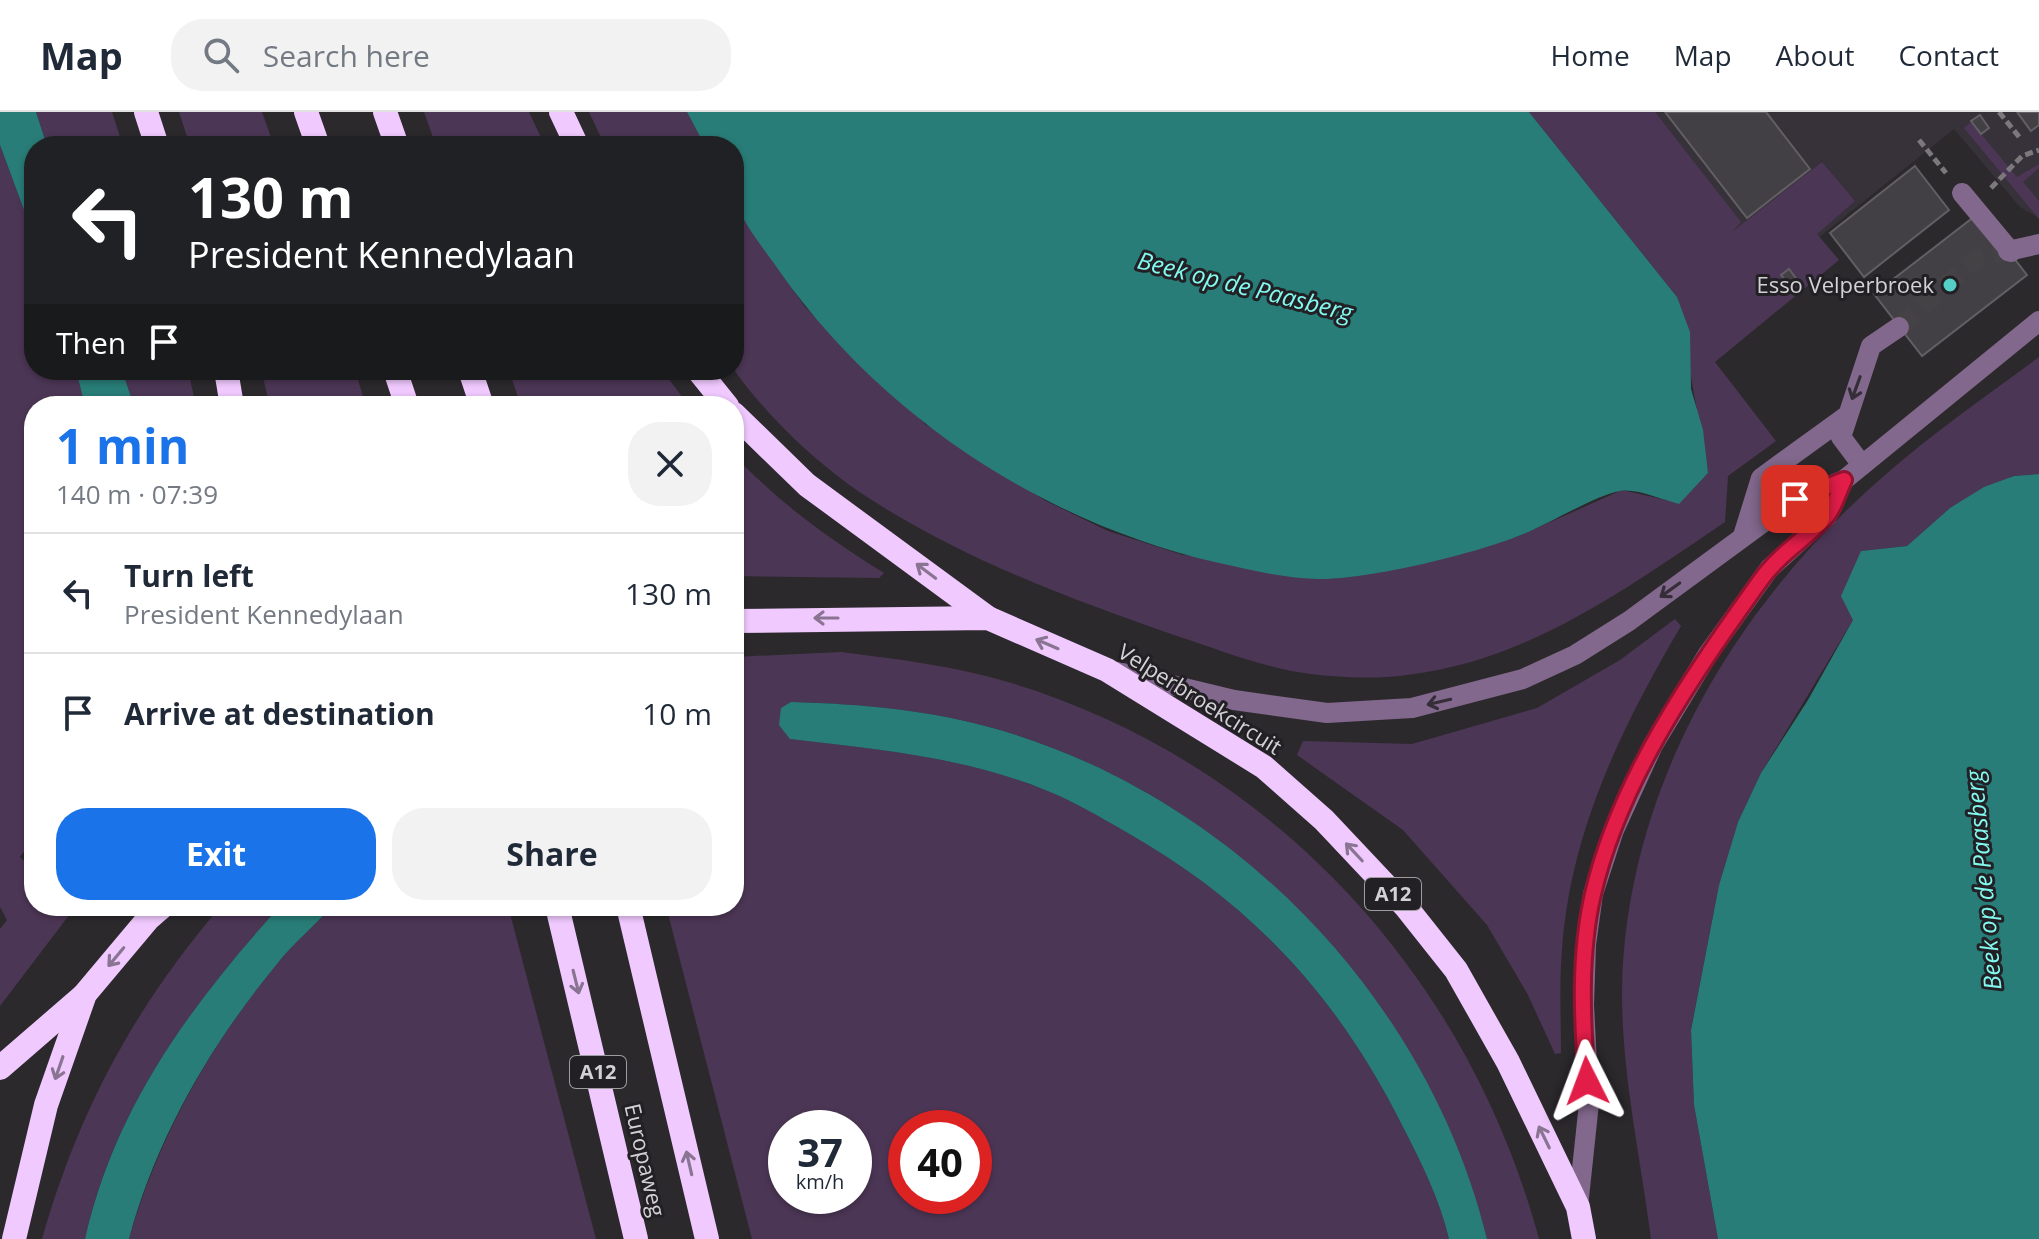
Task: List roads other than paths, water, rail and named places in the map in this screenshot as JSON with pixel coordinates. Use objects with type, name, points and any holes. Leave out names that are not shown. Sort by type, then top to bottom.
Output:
[{"type":"highway","points":[[146,112],[154,136]]},
{"type":"highway","points":[[306,112],[314,136]]},
{"type":"highway","points":[[385,112],[393,136]]},
{"type":"highway","points":[[561,112],[572,136]]},
{"type":"highway","points":[[706,380],[719,396]]},
{"type":"highway","name":"A12","points":[[744,424],[807,485],[988,618]]},
{"type":"highway","name":"Velperbroekcircuit","points":[[744,621],[988,618],[1107,670],[1264,767],[1324,820],[1406,907],[1456,970],[1508,1062],[1578,1207],[1584,1239]]},
{"type":"highway","points":[[0,1068],[85,994],[150,916]]},
{"type":"highway","name":"Europaweg","points":[[559,916],[636,1239]]},
{"type":"highway","name":"Europaweg","points":[[630,916],[707,1239]]},
{"type":"highway","points":[[14,1239],[46,1105],[85,994]]},
{"type":"street","points":[[1962,193],[2010,251],[2039,244]]},
{"type":"street","points":[[1107,670],[1293,710],[1327,713],[1412,708],[1523,679],[1575,655],[1629,621],[1795,499],[1844,480],[2039,321]]},
{"type":"street","points":[[1862,465],[1841,437],[1845,417],[1871,346],[1899,327]]},
{"type":"street","points":[[1743,536],[1761,478],[1845,417]]},
{"type":"street","points":[[1578,1207],[1589,1103],[1584,1005],[1586,945],[1593,894],[1614,830],[1653,745],[1708,654],[1769,569],[1827,516],[1844,480]]},
{"type":"water","points":[[0,112],[36,112],[44,136],[24,136],[24,210],[0,145]]},
{"type":"water","name":"Beek op de Paasberg","points":[[687,112],[1529,112],[1677,297],[1690,332],[1691,389],[1703,430],[1708,473],[1679,504],[1641,493],[1620,491],[1501,542],[1422,564],[1366,575],[1320,579],[1282,576],[1155,545],[1092,522],[1031,492],[973,458],[919,418],[868,374],[821,325],[744,219],[744,136],[700,136]]},
{"type":"water","points":[[78,380],[125,380],[131,396],[82,396]]},
{"type":"water","name":"Beek op de Paasberg","points":[[2039,474],[2039,1239],[1718,1239],[1694,1105],[1691,1030],[1719,885],[1738,822],[1761,773],[1808,700],[1853,620],[1841,596],[1861,551],[1907,546],[1950,508],[1984,487],[2014,476]]},
{"type":"water","points":[[791,702],[897,709],[949,717],[1000,730],[1086,762],[1168,805],[1243,859],[1310,921],[1370,992],[1420,1069],[1459,1152],[1487,1239],[1449,1239],[1417,1154],[1378,1080],[1350,1036],[1288,958],[1214,890],[1172,860],[1096,815],[1055,794],[1014,779],[919,756],[790,739],[779,725],[781,708]]},
{"type":"water","points":[[271,916],[322,916],[277,964],[208,1060],[154,1165],[129,1239],[85,1239],[98,1191],[136,1101],[187,1020]]},
{"type":"tunnel","points":[[1899,327],[1975,260],[2008,251]]},
{"type":"place","name":"Esso Velperbroek","points":[[1950,285]]}]
